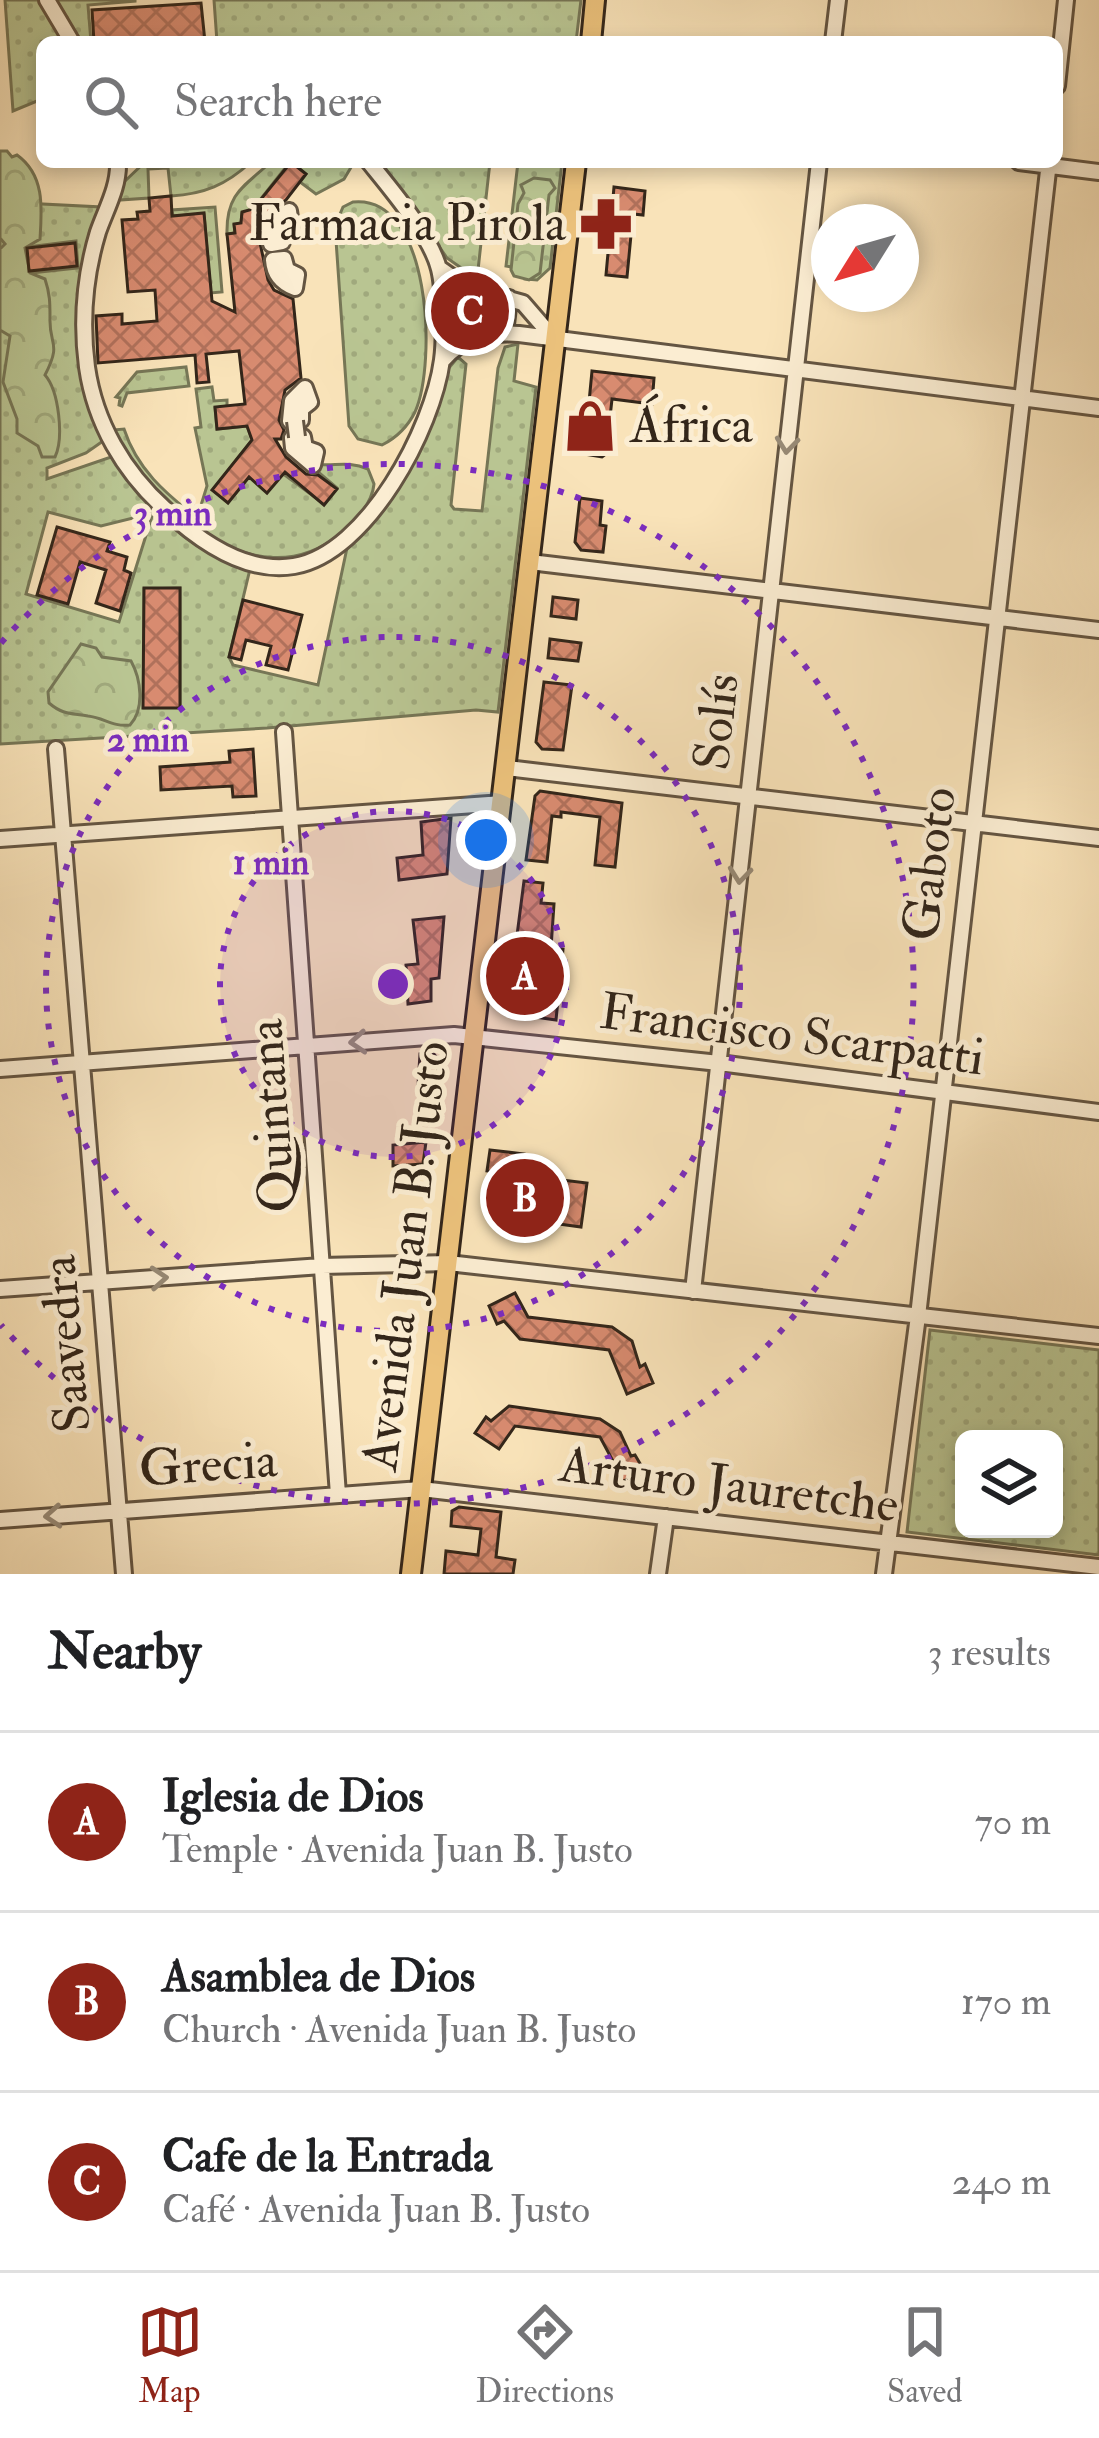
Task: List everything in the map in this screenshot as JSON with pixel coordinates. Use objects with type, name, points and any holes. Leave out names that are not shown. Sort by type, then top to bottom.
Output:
[{"type":"main road","points":[[591,36],[596,0]]},
{"type":"main road","name":"Avenida Juan B. Justo","points":[[411,1574],[575,168]]},
{"type":"street","points":[[47,0],[68,36]]},
{"type":"street","points":[[834,36],[838,0]]},
{"type":"street","points":[[1062,36],[1066,0]]},
{"type":"street","points":[[1063,166],[1099,172]]},
{"type":"street","points":[[118,168],[86,286],[92,387],[113,446],[131,473],[170,514],[241,559],[266,566],[298,565],[334,549],[372,513],[409,453],[442,361],[439,268]]},
{"type":"street","points":[[373,168],[439,268],[466,287],[523,303],[555,340]]},
{"type":"street","name":"Solís","points":[[693,1291],[818,168]]},
{"type":"street","name":"Gaboto","points":[[884,1574],[918,1316],[1049,168]]},
{"type":"street","points":[[290,218],[278,228],[277,251],[286,270],[297,274],[296,281]]},
{"type":"street","points":[[505,333],[509,298]]},
{"type":"street","points":[[442,361],[462,343],[505,333],[1099,408]]},
{"type":"street","points":[[308,395],[296,407],[296,429],[302,452],[314,459]]},
{"type":"street","points":[[530,562],[1099,630]]},
{"type":"street","name":"Quintana","points":[[284,732],[338,1495]]},
{"type":"street","name":"Saavedra","points":[[56,749],[124,1574]]},
{"type":"street","points":[[506,768],[1099,838]]},
{"type":"street","points":[[0,839],[502,802]]},
{"type":"street","name":"Francisco Scarpatti","points":[[0,1069],[454,1035],[719,1063],[1099,1112]]},
{"type":"street","points":[[0,1289],[322,1266],[448,1263],[1099,1336]]},
{"type":"street","name":"Grecia","points":[[0,1520],[421,1489]]},
{"type":"street","name":"Arturo Jauretche","points":[[421,1489],[1099,1567]]},
{"type":"street","points":[[658,1574],[665,1517]]},
{"type":"green space","points":[[5,0],[39,0],[60,36],[36,36],[36,101],[13,111]]},
{"type":"green space","points":[[52,0],[135,0],[88,5],[91,36],[73,36]]},
{"type":"green space","points":[[214,0],[581,0],[577,36],[217,36]]},
{"type":"green space","points":[[0,151],[26,163],[40,193],[40,239],[25,248],[30,273],[45,279],[49,294],[54,350],[45,375],[59,415],[55,457],[42,457],[38,446],[17,433],[17,419],[3,382],[10,336],[0,330],[0,249],[5,244],[0,238]]},
{"type":"green space","points":[[0,168],[23,203],[101,207],[79,300],[103,441],[47,468],[47,479],[111,457],[186,538],[250,569],[229,657],[233,665],[318,685],[347,548],[382,511],[417,455],[448,369],[458,357],[466,364],[451,505],[482,511],[498,368],[505,347],[518,344],[514,381],[536,387],[498,712],[0,744]],"holes":[[[76,241],[78,268],[30,273],[27,247]],[[48,512],[101,526],[153,513],[119,622],[26,594]],[[180,588],[180,707],[144,708],[144,589]]]},
{"type":"green space","points":[[139,168],[168,168],[148,169],[149,198],[119,200],[124,182]]},
{"type":"green space","points":[[168,168],[244,168],[214,187],[171,196]]},
{"type":"green space","points":[[264,168],[285,168],[252,210],[242,213],[235,233],[227,234],[233,200]]},
{"type":"green space","points":[[298,168],[351,168],[344,179],[316,194],[300,182],[306,174]]},
{"type":"green space","points":[[385,168],[489,168],[477,279],[447,258]]},
{"type":"green space","points":[[517,168],[561,168],[550,268],[537,280],[525,279],[526,270],[506,266]]},
{"type":"green space","points":[[534,178],[550,180],[555,188],[549,195],[540,273],[529,280],[514,276],[511,270],[518,204],[524,193],[521,185]]},
{"type":"green space","points":[[353,202],[379,207],[399,225],[422,286],[426,357],[422,389],[409,422],[382,445],[358,439],[349,426],[335,226],[343,207]]},
{"type":"green space","points":[[215,207],[222,292],[198,294],[210,285],[204,214],[173,216],[172,210]]},
{"type":"green space","points":[[186,367],[189,386],[127,393],[119,405],[116,397],[137,372]]},
{"type":"green space","points":[[212,387],[214,401],[227,400],[227,406],[215,408],[217,429],[247,426],[252,440],[213,490],[228,503],[263,459],[324,504],[337,488],[304,460],[350,464],[368,469],[374,484],[357,519],[307,553],[274,558],[241,551],[208,536],[178,514],[152,488],[113,430],[124,429],[153,479],[197,518],[207,486],[195,428],[201,427],[196,389]]},
{"type":"green space","points":[[81,644],[96,648],[102,657],[131,661],[140,694],[130,725],[67,713],[49,703],[48,692]]},
{"type":"green space","points":[[930,1330],[1099,1350],[1099,1555],[957,1538],[1063,1538],[1063,1430],[955,1430],[955,1538],[907,1532]]},
{"type":"building","points":[[201,3],[204,36],[94,36],[92,10]]},
{"type":"building","points":[[286,168],[306,174],[264,218],[260,243],[268,280],[274,290],[293,299],[301,378],[285,390],[279,420],[284,430],[281,439],[275,439],[286,457],[306,474],[318,475],[337,489],[324,505],[285,472],[267,493],[249,477],[228,503],[212,490],[252,440],[247,426],[217,429],[215,407],[245,404],[239,351],[206,354],[209,382],[197,383],[195,355],[98,363],[96,316],[122,314],[122,324],[157,321],[155,290],[128,292],[122,220],[138,219],[137,212],[150,211],[149,198],[171,196],[172,216],[204,213],[212,301],[235,312],[227,234],[235,233],[234,224],[241,223],[242,212],[253,209]]},
{"type":"building","points":[[614,187],[645,191],[643,215],[633,214],[627,277],[606,275]]},
{"type":"building","points":[[75,243],[77,266],[29,271],[27,248]]},
{"type":"building","points":[[454,301],[488,305],[486,321],[455,317]]},
{"type":"building","points":[[592,371],[654,378],[652,404],[612,399],[602,457],[584,454]]},
{"type":"building","points":[[580,498],[602,501],[603,552],[581,550],[575,542]]},
{"type":"building","points":[[57,527],[110,542],[107,551],[127,557],[124,570],[131,573],[120,611],[96,603],[106,570],[80,562],[68,604],[37,595]]},
{"type":"building","points":[[144,588],[180,588],[180,708],[143,708]]},
{"type":"building","points":[[553,597],[578,600],[576,619],[551,616]]},
{"type":"building","points":[[243,600],[302,615],[288,670],[266,665],[271,646],[246,640],[241,660],[229,657]]},
{"type":"building","points":[[550,639],[581,643],[578,661],[548,658]]},
{"type":"building","points":[[544,682],[572,685],[563,750],[542,749],[536,742]]},
{"type":"building","points":[[253,749],[256,796],[233,797],[232,786],[161,790],[160,767],[230,762],[229,751]]},
{"type":"building","points":[[540,791],[622,803],[615,867],[595,865],[600,817],[561,812],[561,817],[552,816],[547,862],[526,860],[535,796]]},
{"type":"building","points":[[451,818],[447,874],[399,880],[397,858],[423,855],[421,822]]},
{"type":"building","points":[[524,881],[543,883],[541,903],[554,904],[551,948],[563,949],[556,1020],[507,1013]]},
{"type":"building","points":[[444,917],[439,978],[431,979],[431,1001],[408,1004],[406,965],[418,964],[413,920]]},
{"type":"building","points":[[433,1053],[438,1059],[435,1083],[418,1085],[420,1054]]},
{"type":"building","points":[[426,1142],[423,1164],[393,1166],[393,1145]]},
{"type":"building","points":[[490,1150],[524,1154],[521,1175],[587,1183],[581,1227],[501,1216],[504,1195],[496,1194],[499,1172],[487,1171]]},
{"type":"building","points":[[515,1293],[528,1317],[612,1327],[632,1341],[640,1367],[645,1364],[653,1383],[627,1394],[609,1350],[520,1339],[504,1321],[497,1324],[489,1306]]},
{"type":"building","points":[[509,1406],[600,1419],[620,1432],[645,1472],[619,1483],[600,1437],[515,1426],[499,1449],[475,1433],[486,1417],[491,1421]]},
{"type":"building","points":[[459,1507],[501,1512],[496,1557],[515,1560],[513,1574],[444,1574],[446,1551],[478,1555],[481,1529],[451,1526],[452,1511]]},
{"type":"place","name":"Farmacia Pirola","points":[[606,224]]},
{"type":"place","name":"Cafe de la Entrada","points":[[470,311]]},
{"type":"place","name":"África","points":[[590,426]]},
{"type":"place","name":"Iglesia de Dios","points":[[525,976]]},
{"type":"place","name":"Asamblea de Dios","points":[[525,1198]]}]
